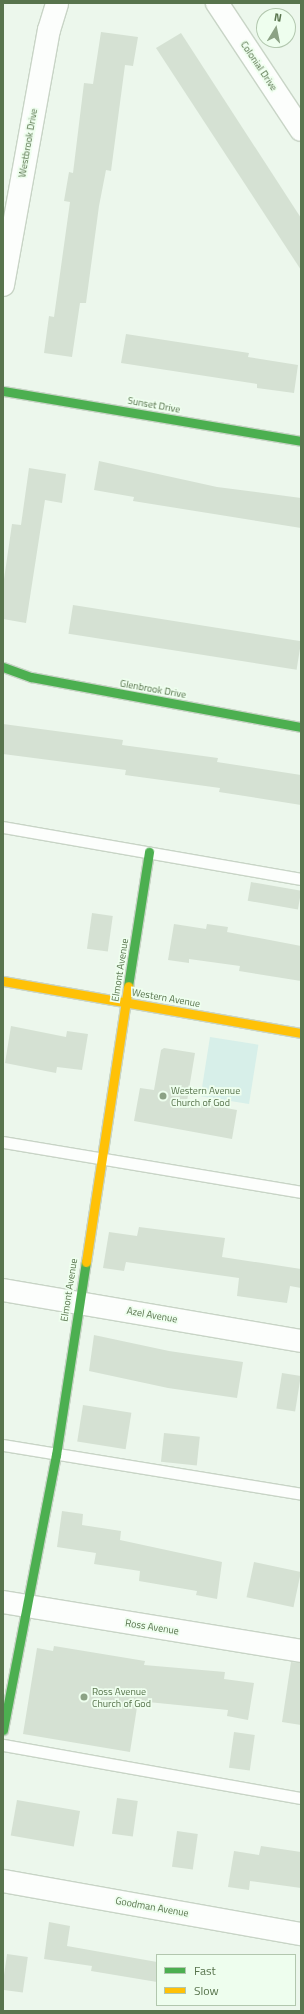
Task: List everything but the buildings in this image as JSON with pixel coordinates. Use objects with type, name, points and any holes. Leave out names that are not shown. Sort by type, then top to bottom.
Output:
[{"type":"street","name":"Westbrook Drive","points":[[3,285],[49,30],[57,3]]},
{"type":"street","name":"Colonial Drive","points":[[217,3],[301,130]]},
{"type":"street","name":"Sunset Drive","points":[[3,391],[301,441]]},
{"type":"street","name":"Glenbrook Drive","points":[[3,667],[31,677],[301,727]]},
{"type":"street","name":"Elmont Avenue","points":[[3,1730],[28,1607],[56,1455],[78,1302],[149,852]]},
{"type":"street","name":"Western Avenue","points":[[3,981],[301,1033]]},
{"type":"street","name":"Azel Avenue","points":[[3,1290],[301,1340]]},
{"type":"street","name":"Ross Avenue","points":[[3,1602],[301,1651]]},
{"type":"street","name":"Goodman Avenue","points":[[3,1881],[301,1934]]},
{"type":"lane","points":[[3,827],[301,879]]},
{"type":"lane","points":[[3,1142],[301,1192]]},
{"type":"lane","points":[[3,1445],[56,1455],[301,1494]]},
{"type":"lane","points":[[3,1745],[301,1798]]},
{"type":"shaded area","points":[[210,1037],[258,1045],[249,1104],[201,1096]]},
{"type":"traffic: fast","points":[[3,391],[301,441]]},
{"type":"traffic: fast","points":[[3,667],[31,677],[301,727]]},
{"type":"traffic: fast","points":[[128,986],[149,852]]},
{"type":"traffic: fast","points":[[3,1730],[56,1455],[86,1262]]},
{"type":"traffic: slow","points":[[3,981],[301,1033]]},
{"type":"traffic: slow","points":[[86,1262],[128,986]]},
{"type":"place","name":"Western Avenue Church of God","points":[[163,1096]]},
{"type":"place","name":"Ross Avenue Church of God","points":[[84,1697]]}]
